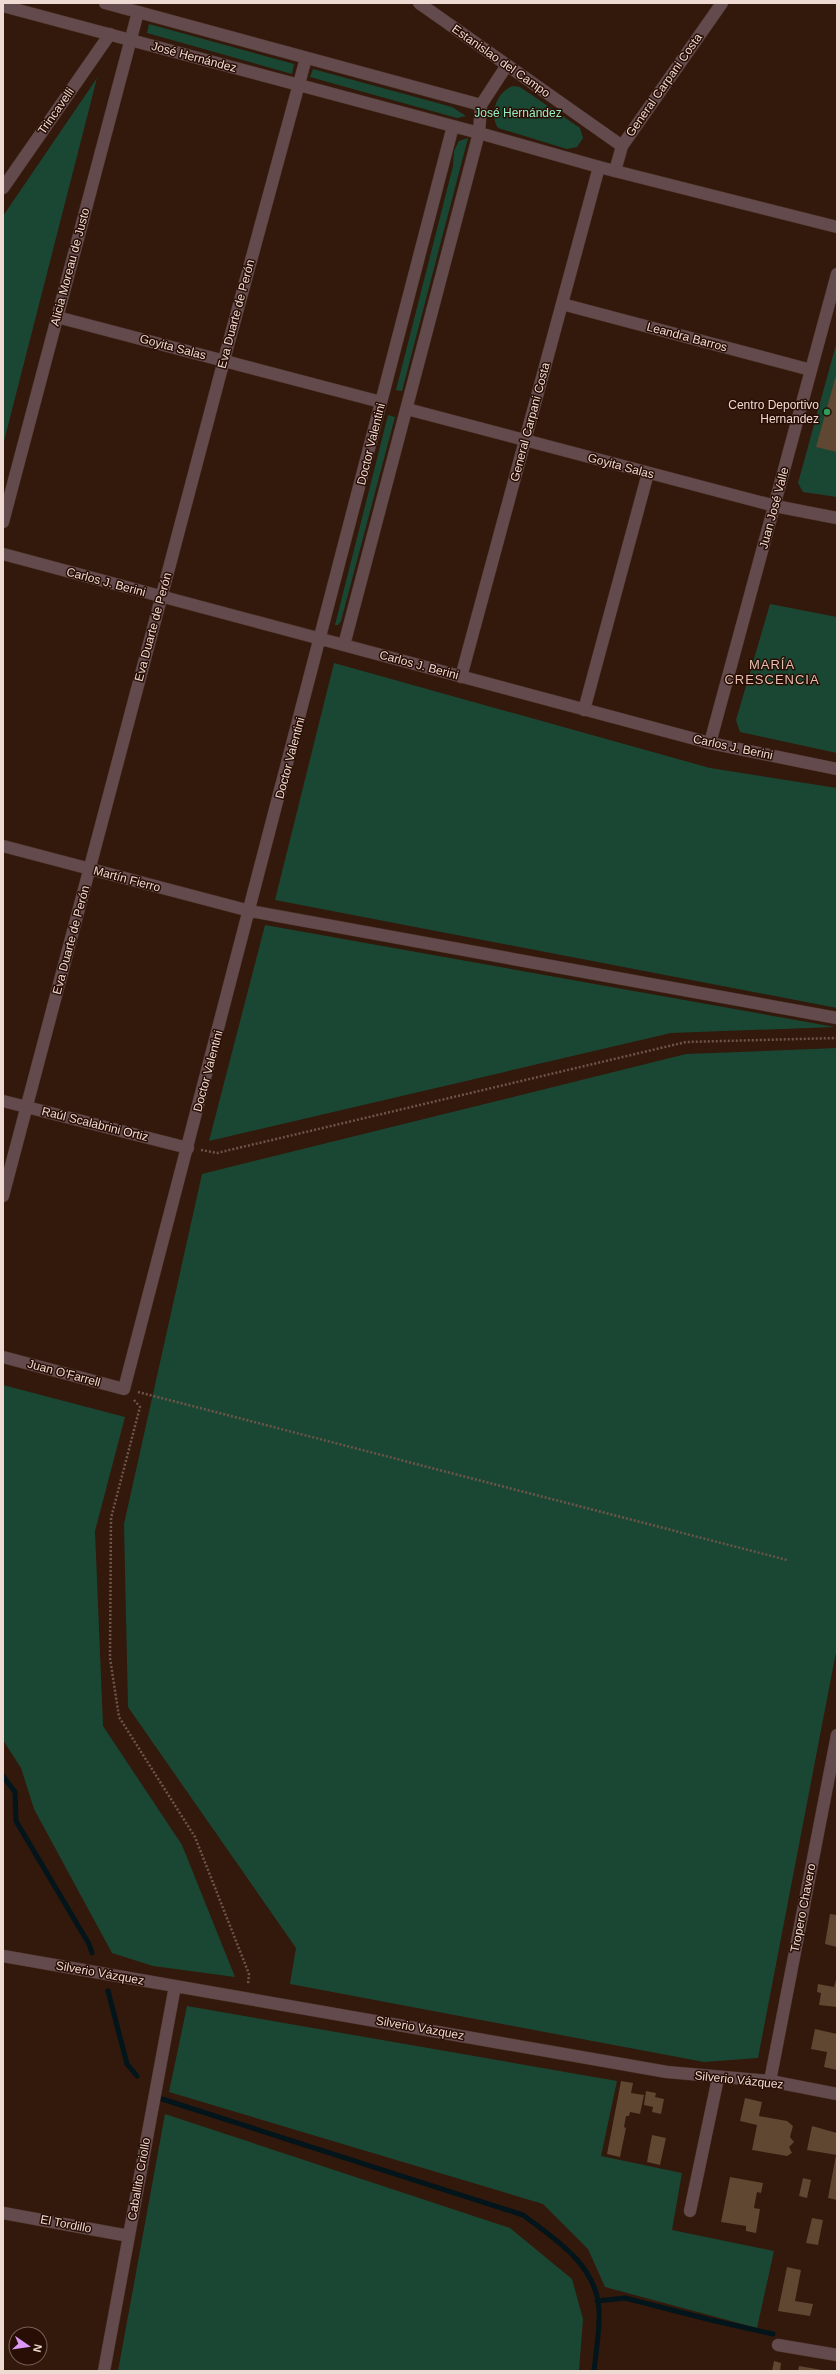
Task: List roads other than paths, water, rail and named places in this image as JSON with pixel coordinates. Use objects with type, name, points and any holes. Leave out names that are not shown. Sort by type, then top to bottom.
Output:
[{"type":"street","points":[[105,3],[131,8],[306,58],[481,105]]},
{"type":"street","name":"General Carpani Costa","points":[[615,171],[622,146],[722,3]]},
{"type":"street","name":"Estanislao del Campo","points":[[423,4],[622,146]]},
{"type":"street","name":"José Hernández","points":[[3,6],[298,86],[453,126],[599,167],[837,227]]},
{"type":"street","name":"Alicia Moreau de Justo","points":[[3,522],[130,40],[131,8]]},
{"type":"street","name":"Trincavelli","points":[[3,188],[110,34]]},
{"type":"street","name":"Eva Duarte de Perón","points":[[3,1196],[224,360],[306,58]]},
{"type":"street","points":[[479,134],[481,105],[507,64]]},
{"type":"street","name":"Doctor Valentini","points":[[124,1389],[250,911],[453,126]]},
{"type":"street","name":"Doctor Valentini","points":[[344,645],[479,134]]},
{"type":"street","name":"General Carpani Costa","points":[[461,676],[599,167]]},
{"type":"street","name":"Juan José Valle","points":[[710,743],[837,274]]},
{"type":"street","name":"Leandra Barros","points":[[562,304],[811,370]]},
{"type":"street","name":"Goyita Salas","points":[[57,317],[381,402]]},
{"type":"street","name":"Goyita Salas","points":[[406,409],[775,506],[837,518]]},
{"type":"street","points":[[584,710],[648,473]]},
{"type":"street","name":"Carlos J. Berini","points":[[3,554],[710,743],[837,769]]},
{"type":"street","name":"Martín Fierro","points":[[3,846],[250,911],[837,1018]]},
{"type":"street","name":"Raúl Scalabrini Ortiz","points":[[3,1101],[188,1148]]},
{"type":"street","name":"Juan O'Farrell","points":[[3,1357],[124,1389]]},
{"type":"street","name":"Tropero Chavero","points":[[770,2082],[837,1735]]},
{"type":"street","name":"Silverio Vázquez","points":[[3,1956],[246,1997],[667,2072],[770,2082],[837,2094]]},
{"type":"street","name":"Caballito Criollo","points":[[104,2371],[175,1986]]},
{"type":"street","points":[[690,2211],[718,2078]]},
{"type":"street","name":"El Tordillo","points":[[3,2212],[129,2236]]},
{"type":"street","points":[[778,2345],[837,2356]]},
{"type":"waterway","points":[[3,1776],[15,1792],[16,1821],[89,1944],[92,1953]]},
{"type":"waterway","points":[[108,1991],[127,2064],[137,2076]]},
{"type":"waterway","points":[[162,2099],[523,2215],[561,2244],[583,2266],[591,2280],[596,2294],[599,2310],[594,2371]]},
{"type":"waterway","points":[[597,2301],[625,2298],[773,2334]]},
{"type":"place","name":"Centro Deportivo Hernandez","points":[[827,412]]},
{"type":"district","name":"MARÍA CRESCENCIA","points":[[772,672]]}]
